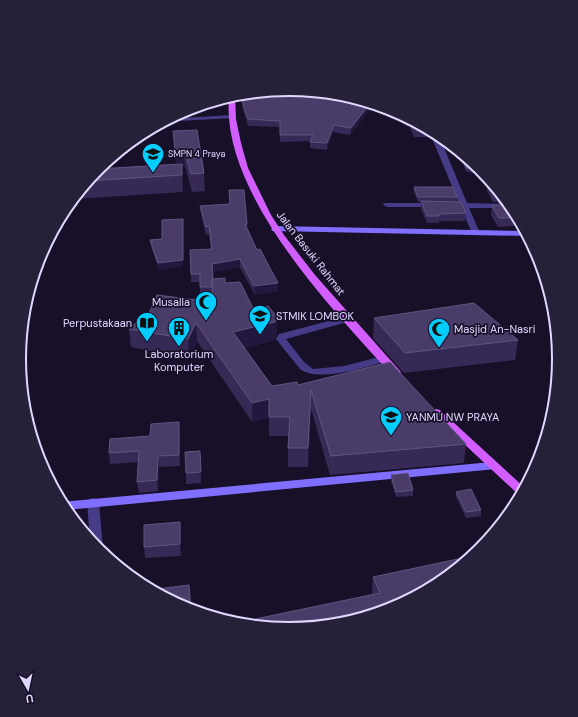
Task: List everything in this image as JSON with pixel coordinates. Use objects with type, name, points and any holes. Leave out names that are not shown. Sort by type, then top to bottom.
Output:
[{"type":"main road","name":"Jalan Basuki Rahmat","points":[[232,102],[231,116],[242,162],[254,192],[275,230],[314,281],[402,379]]},
{"type":"main road","points":[[275,230],[521,234]]},
{"type":"main road","points":[[428,405],[518,488]]},
{"type":"main road","points":[[70,505],[492,466]]},
{"type":"street","points":[[180,120],[231,116]]},
{"type":"street","points":[[439,143],[476,233]]},
{"type":"street","points":[[387,205],[504,206]]},
{"type":"street","points":[[348,319],[289,334],[281,338],[305,369],[314,373],[383,359]]},
{"type":"street","points":[[93,502],[96,537]]},
{"type":"building","points":[[272,96],[306,96],[367,107],[351,128],[334,125],[327,143],[310,142],[313,135],[280,135],[280,121],[248,119],[242,100]]},
{"type":"building","points":[[197,130],[204,173],[191,174],[184,149],[175,150],[173,131]]},
{"type":"building","points":[[182,164],[182,175],[96,180],[108,168]]},
{"type":"building","points":[[414,187],[453,187],[457,197],[418,197]]},
{"type":"building","points":[[229,190],[244,190],[247,224],[245,224],[257,250],[260,249],[278,283],[254,286],[240,259],[212,264],[212,287],[200,287],[200,274],[191,274],[190,250],[212,249],[209,226],[206,227],[200,206],[230,204]]},
{"type":"building","points":[[421,201],[461,202],[466,213],[427,216]]},
{"type":"building","points":[[498,201],[500,201],[512,218],[499,218],[492,206],[501,205]]},
{"type":"building","points":[[183,219],[183,260],[158,263],[150,240],[162,239],[162,220]]},
{"type":"building","points":[[225,278],[225,283],[240,282],[254,310],[268,306],[277,317],[275,322],[233,332],[272,386],[297,382],[298,385],[390,362],[466,444],[331,456],[311,390],[308,448],[288,448],[290,417],[269,417],[269,399],[252,403],[196,323],[188,339],[129,329],[143,317],[147,318],[157,295],[213,302],[212,279]]},
{"type":"building","points":[[474,303],[518,340],[405,353],[374,318]]},
{"type":"building","points":[[179,422],[179,455],[158,456],[157,480],[137,482],[139,451],[109,453],[110,439],[150,436],[151,424]]},
{"type":"building","points":[[200,451],[201,472],[186,473],[185,452]]},
{"type":"building","points":[[408,473],[413,490],[396,492],[391,475]]},
{"type":"building","points":[[471,489],[481,510],[466,512],[456,492]]},
{"type":"building","points":[[180,522],[180,544],[144,547],[144,525]]},
{"type":"building","points":[[459,559],[435,577],[420,586],[374,608],[357,613],[306,621],[289,622],[255,619],[380,593],[373,577]]},
{"type":"building","points":[[189,585],[190,602],[173,594],[162,588]]},
{"type":"place","name":"SMPN 4 Praya","points":[[153,174]]},
{"type":"place","name":"Musalla","points":[[206,322]]},
{"type":"place","name":"STMIK LOMBOK","points":[[260,336]]},
{"type":"place","name":"Perpustakaan","points":[[147,342]]},
{"type":"place","name":"Laboratorium Komputer","points":[[179,348]]},
{"type":"place","name":"Masjid An-Nasri","points":[[439,348]]},
{"type":"place","name":"YANMU NW PRAYA","points":[[391,436]]}]
